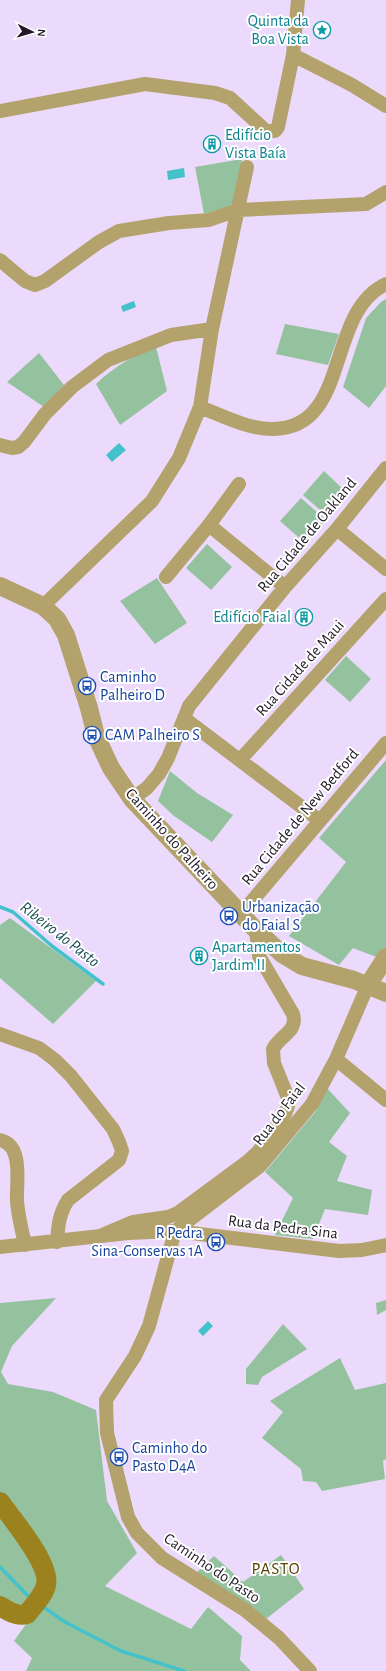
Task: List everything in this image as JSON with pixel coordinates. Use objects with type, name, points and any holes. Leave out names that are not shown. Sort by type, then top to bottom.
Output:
[{"type":"main road","points":[[0,1502],[40,1558],[46,1576],[46,1584],[27,1614],[19,1615],[0,1606]]},
{"type":"street","points":[[0,111],[145,84],[215,93],[230,98],[266,131],[275,131],[278,127],[293,55],[298,0]]},
{"type":"street","points":[[293,55],[386,106]]},
{"type":"street","points":[[43,606],[152,501],[179,458],[200,407],[212,329],[247,167]]},
{"type":"street","points":[[0,260],[25,281],[35,285],[45,282],[99,242],[119,231],[169,223],[209,220],[238,210],[366,204],[386,192]]},
{"type":"street","points":[[200,407],[251,426],[272,429],[290,427],[306,420],[315,412],[324,398],[350,325],[362,303],[386,284]]},
{"type":"street","points":[[0,445],[12,448],[24,442],[45,414],[72,386],[108,360],[171,335],[212,329]]},
{"type":"street","name":"Rua Cidade de Oakland","points":[[132,800],[147,788],[159,774],[168,758],[189,706],[285,587],[336,529],[386,468]]},
{"type":"street","points":[[166,576],[209,525],[239,484]]},
{"type":"street","points":[[209,525],[285,587]]},
{"type":"street","points":[[336,529],[386,569]]},
{"type":"street","name":"Caminho do Palheiro","points":[[0,586],[43,606],[57,619],[66,635],[96,736],[111,768],[132,800],[256,930],[282,954],[302,966],[354,980],[386,993]]},
{"type":"street","name":"Rua Cidade de Maui","points":[[240,760],[386,599]]},
{"type":"street","points":[[184,718],[319,820]]},
{"type":"street","name":"Rua Cidade de New Bedford","points":[[241,914],[386,742]]},
{"type":"street","points":[[0,1247],[57,1242],[100,1236],[133,1222],[168,1217],[178,1213],[247,1162],[258,1152],[288,1106],[288,1098],[274,1064],[273,1049],[294,1026],[295,1020],[259,956],[256,941],[256,930]]},
{"type":"street","points":[[368,985],[386,957]]},
{"type":"street","name":"Rua do Faial","points":[[175,1232],[260,1166],[312,1104],[336,1059],[368,985]]},
{"type":"street","points":[[0,1034],[39,1048],[55,1060],[71,1076],[112,1129],[122,1151],[119,1160],[68,1200],[62,1208],[59,1217],[57,1242]]},
{"type":"street","points":[[336,1059],[386,1100]]},
{"type":"street","points":[[0,1140],[12,1147],[17,1160],[17,1202],[25,1245]]},
{"type":"street","name":"Rua da Pedra Sina","points":[[100,1236],[128,1233],[175,1232],[339,1251],[362,1250],[386,1245]]},
{"type":"street","name":"Caminho do Pasto","points":[[175,1232],[149,1326],[135,1356],[106,1400],[107,1433],[128,1517],[137,1533],[162,1558],[245,1610],[279,1638],[310,1671]]},
{"type":"shaded area","points":[[242,159],[241,182],[237,196],[233,203],[229,208],[222,212],[204,214],[195,167]]},
{"type":"shaded area","points":[[184,168],[185,177],[168,180],[167,171]]},
{"type":"shaded area","points":[[386,299],[386,386],[369,408],[343,387],[366,318],[381,302]]},
{"type":"shaded area","points":[[134,301],[136,307],[123,312],[121,306]]},
{"type":"shaded area","points":[[285,324],[339,334],[328,365],[276,354]]},
{"type":"shaded area","points":[[156,347],[167,391],[120,425],[96,384],[124,362]]},
{"type":"shaded area","points":[[39,353],[64,385],[44,407],[7,382]]},
{"type":"shaded area","points":[[119,443],[126,450],[112,462],[106,455]]},
{"type":"shaded area","points":[[324,471],[348,494],[328,517],[303,495]]},
{"type":"shaded area","points":[[301,498],[326,520],[305,543],[280,521]]},
{"type":"shaded area","points":[[207,544],[232,567],[211,590],[186,568]]},
{"type":"shaded area","points":[[157,578],[187,623],[155,644],[120,601]]},
{"type":"shaded area","points":[[346,656],[371,679],[350,702],[325,680]]},
{"type":"shaded area","points":[[386,760],[386,947],[379,958],[353,948],[339,965],[289,936],[346,862],[319,838]]},
{"type":"shaded area","points":[[170,771],[197,793],[233,815],[212,842],[174,816],[158,801]]},
{"type":"shaded area","points":[[10,918],[96,981],[53,1024],[0,978],[0,925]]},
{"type":"shaded area","points":[[326,1087],[350,1113],[329,1142],[347,1156],[337,1181],[372,1190],[368,1215],[325,1209],[313,1239],[275,1235],[293,1198],[265,1172],[316,1111]]},
{"type":"shaded area","points":[[56,1298],[12,1346],[1,1372],[8,1384],[53,1392],[96,1410],[107,1501],[137,1553],[105,1586],[191,1629],[208,1607],[242,1636],[240,1660],[251,1671],[26,1671],[32,1658],[14,1641],[49,1592],[27,1614],[0,1606],[0,1303]]},
{"type":"shaded area","points":[[386,1300],[386,1310],[377,1315],[376,1303]]},
{"type":"shaded area","points":[[208,1321],[213,1326],[203,1336],[198,1331]]},
{"type":"shaded area","points":[[283,1324],[307,1349],[262,1377],[258,1385],[246,1384],[246,1369]]},
{"type":"shaded area","points":[[340,1358],[355,1390],[386,1383],[386,1459],[383,1461],[385,1479],[322,1491],[316,1482],[303,1481],[301,1469],[262,1438],[283,1412],[270,1401]]},
{"type":"shaded area","points":[[281,1555],[304,1589],[266,1619],[196,1573],[214,1556],[243,1582]]},
{"type":"waterway","name":"Ribeiro do Pasto","points":[[0,907],[13,912],[52,946],[103,984]]},
{"type":"waterway","points":[[0,1567],[32,1600]]},
{"type":"waterway","points":[[42,1606],[65,1622],[121,1651],[184,1671]]},
{"type":"place","name":"Quinta da Boa Vista","points":[[322,30]]},
{"type":"place","name":"Edifício Vista Baía","points":[[212,144]]},
{"type":"place","name":"Edifício Faial","points":[[304,617]]},
{"type":"place","name":"Caminho Palheiro D","points":[[87,686]]},
{"type":"place","name":"CAM Palheiro S","points":[[92,735]]},
{"type":"place","name":"Urbanização do Faial S","points":[[229,916]]},
{"type":"place","name":"Apartamentos Jardim II","points":[[199,956]]},
{"type":"place","name":"R Pedra Sina-Conservas 1A","points":[[216,1242]]},
{"type":"place","name":"Caminho do Pasto D4A","points":[[119,1457]]},
{"type":"district","name":"PASTO","points":[[276,1568]]}]
